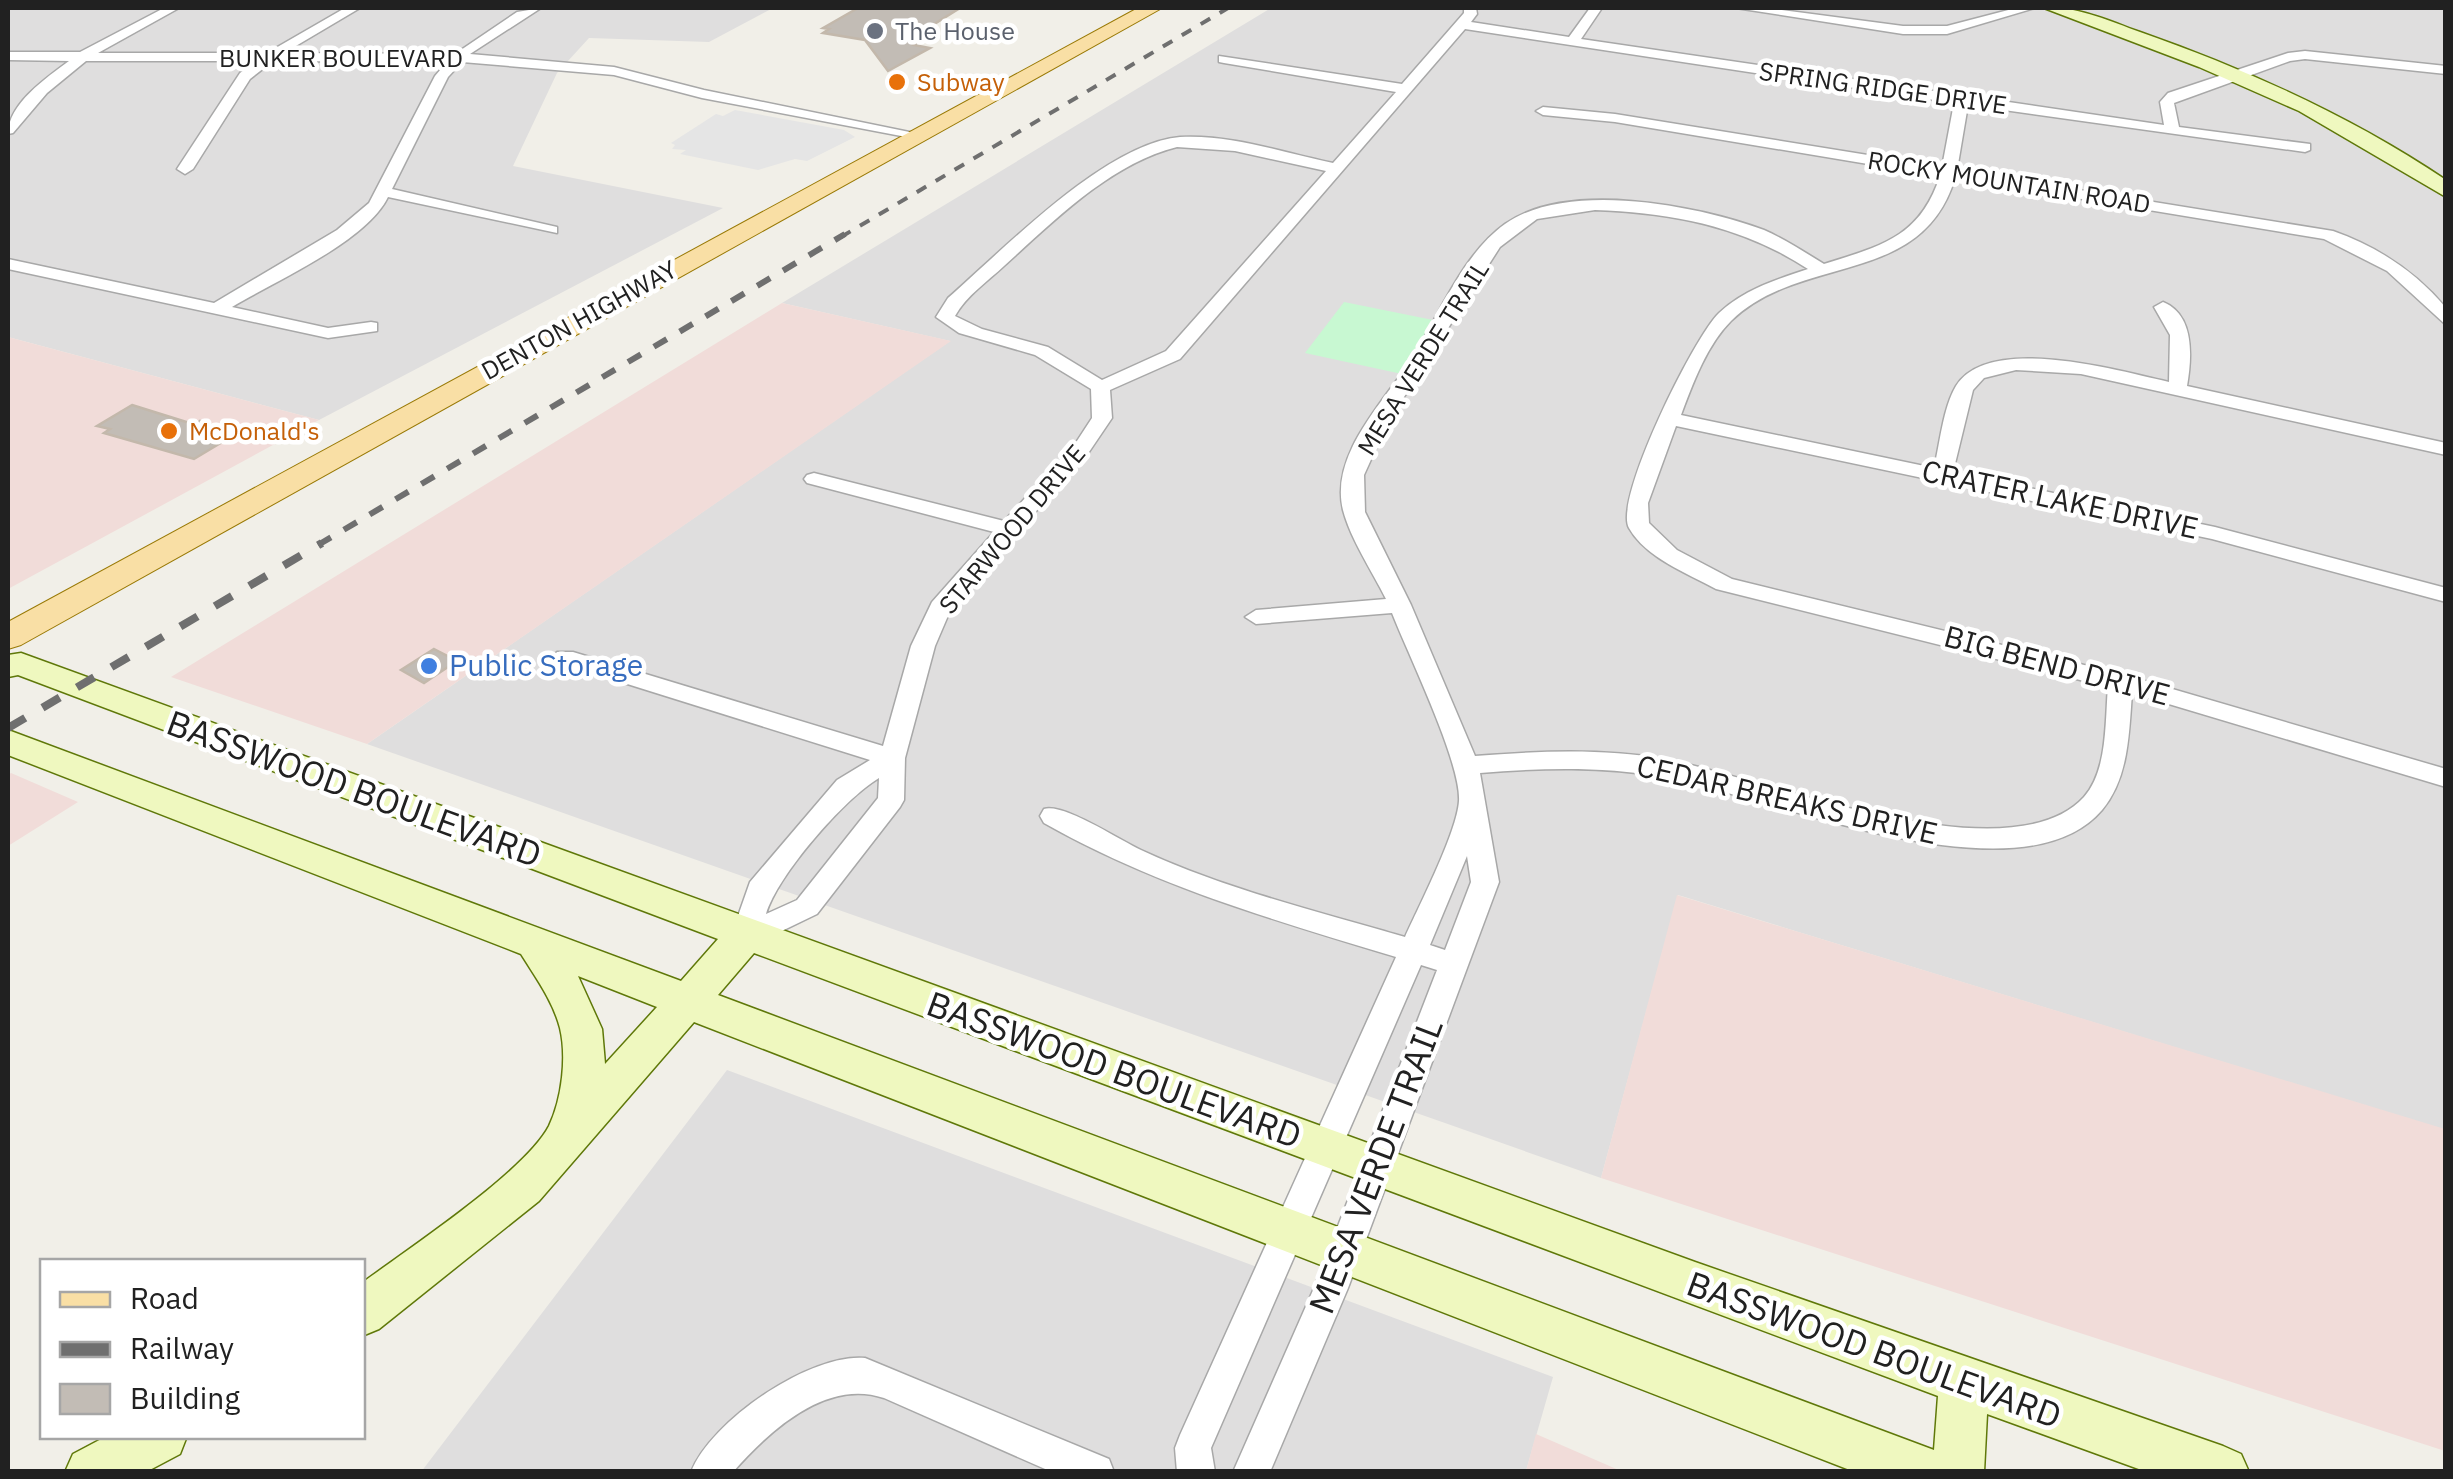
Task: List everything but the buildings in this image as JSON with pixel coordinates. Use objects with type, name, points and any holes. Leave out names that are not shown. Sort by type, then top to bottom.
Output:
[{"type":"main road","name":"DENTON HIGHWAY","points":[[8,637],[1152,8]]},
{"type":"main road","points":[[2052,8],[2236,76],[2344,125],[2440,182]]},
{"type":"main road","name":"BASSWOOD BOULEVARD","points":[[8,666],[21,664],[745,936],[1964,1384],[2222,1472]]},
{"type":"main road","points":[[8,742],[1923,1472]]},
{"type":"main road","points":[[365,1311],[523,1188],[745,936]]},
{"type":"main road","points":[[533,940],[575,1005],[586,1058],[585,1084],[567,1138]]},
{"type":"main road","points":[[1958,1472],[1964,1384]]},
{"type":"main road","points":[[91,1472],[156,1439]]},
{"type":"street","points":[[8,130],[78,56],[173,8]]},
{"type":"street","points":[[185,169],[245,76],[268,57],[354,8]]},
{"type":"street","points":[[216,309],[343,234],[384,192],[442,76],[456,58],[480,38],[534,8]]},
{"type":"street","points":[[1336,168],[1196,142],[1150,149],[1083,192],[954,302],[945,317],[962,331],[1028,345],[1055,356],[1100,387],[1173,355],[1471,14],[1470,8]]},
{"type":"street","points":[[1572,42],[1596,8]]},
{"type":"street","points":[[1742,8],[1902,30],[1947,30],[2029,8]]},
{"type":"street","name":"SPRING RIDGE DRIVE","points":[[1461,25],[2172,131],[2305,147]]},
{"type":"street","name":"BUNKER BOULEVARD","points":[[8,56],[456,58],[583,66],[702,94],[925,131]]},
{"type":"street","points":[[2172,131],[2167,102],[2174,96],[2288,57],[2446,70]]},
{"type":"street","points":[[1224,60],[1406,88]]},
{"type":"street","points":[[1671,420],[1692,371],[1727,315],[1772,286],[1913,234],[1933,212],[1962,100]]},
{"type":"street","name":"ROCKY MOUNTAIN ROAD","points":[[1543,111],[1616,118],[2326,235],[2355,244],[2387,261],[2446,320]]},
{"type":"street","points":[[384,192],[552,230]]},
{"type":"street","name":"MESA VERDE TRAIL","points":[[1251,1472],[1345,1251],[1485,882],[1466,766],[1400,604],[1354,512],[1350,498],[1356,463],[1374,428],[1506,231],[1523,218],[1547,212],[1624,206],[1682,214],[1747,229],[1820,269]]},
{"type":"street","points":[[8,264],[328,333],[371,327]]},
{"type":"street","points":[[2163,307],[2181,330],[2182,361],[2177,389]]},
{"type":"street","points":[[1942,475],[1958,404],[1977,374],[2016,364],[2043,363],[2177,389],[2446,449]]},
{"type":"street","name":"STARWOOD DRIVE","points":[[745,936],[807,907],[891,800],[892,758],[924,646],[943,602],[1082,448],[1102,418],[1100,387]]},
{"type":"street","name":"CRATER LAKE DRIVE","points":[[1671,420],[2215,533],[2446,595]]},
{"type":"street","name":"BIG BEND DRIVE","points":[[1671,420],[1637,503],[1638,525],[1669,555],[1724,584],[2121,682],[2446,778]]},
{"type":"street","points":[[814,479],[1008,528]]},
{"type":"street","points":[[1256,617],[1400,604]]},
{"type":"street","points":[[565,656],[892,758]]},
{"type":"street","name":"CEDAR BREAKS DRIVE","points":[[1466,766],[1554,758],[1625,762],[1707,778],[1914,832],[1968,840],[2017,838],[2064,824],[2089,809],[2104,788],[2111,764],[2121,682]]},
{"type":"street","points":[[745,936],[760,889],[846,786],[892,758]]},
{"type":"street","name":"MESA VERDE TRAIL","points":[[1196,1472],[1193,1448],[1450,866],[1474,797]]},
{"type":"street","points":[[1053,816],[1094,842],[1156,871],[1454,964]]},
{"type":"street","points":[[709,1472],[743,1434],[781,1406],[825,1383],[858,1374],[889,1382],[1096,1472]]},
{"type":"shaded area","points":[[8,8],[773,8],[709,42],[589,38],[557,73],[513,166],[723,208],[319,420],[8,337]]},
{"type":"shaded area","points":[[1271,8],[2445,8],[2445,1130],[1678,895],[1601,1178],[367,744],[950,341],[782,303]]},
{"type":"shaded area","points":[[735,110],[844,130],[855,137],[807,161],[795,159],[758,170],[672,149],[675,145],[671,143],[716,114],[723,116]]},
{"type":"shaded area","points":[[782,303],[951,341],[367,744],[171,677]]},
{"type":"shaded area","points":[[8,337],[319,420],[8,589]]},
{"type":"shaded area","points":[[8,775],[78,802],[8,846]]},
{"type":"shaded area","points":[[1677,895],[2445,1129],[2445,1451],[1601,1178]]},
{"type":"shaded area","points":[[727,1070],[1553,1377],[1526,1471],[421,1472]]},
{"type":"shaded area","points":[[1536,1434],[1621,1471],[1526,1471]]},
{"type":"green space","points":[[1344,302],[1438,321],[1402,374],[1305,353]]},
{"type":"railway","points":[[841,237],[1228,8]]},
{"type":"railway","points":[[318,545],[845,234]]},
{"type":"railway","points":[[8,728],[322,543]]},
{"type":"place","name":"The House","points":[[875,31]]},
{"type":"place","name":"Subway","points":[[897,82]]},
{"type":"place","name":"McDonald's","points":[[169,431]]},
{"type":"place","name":"Public Storage","points":[[429,666]]}]
